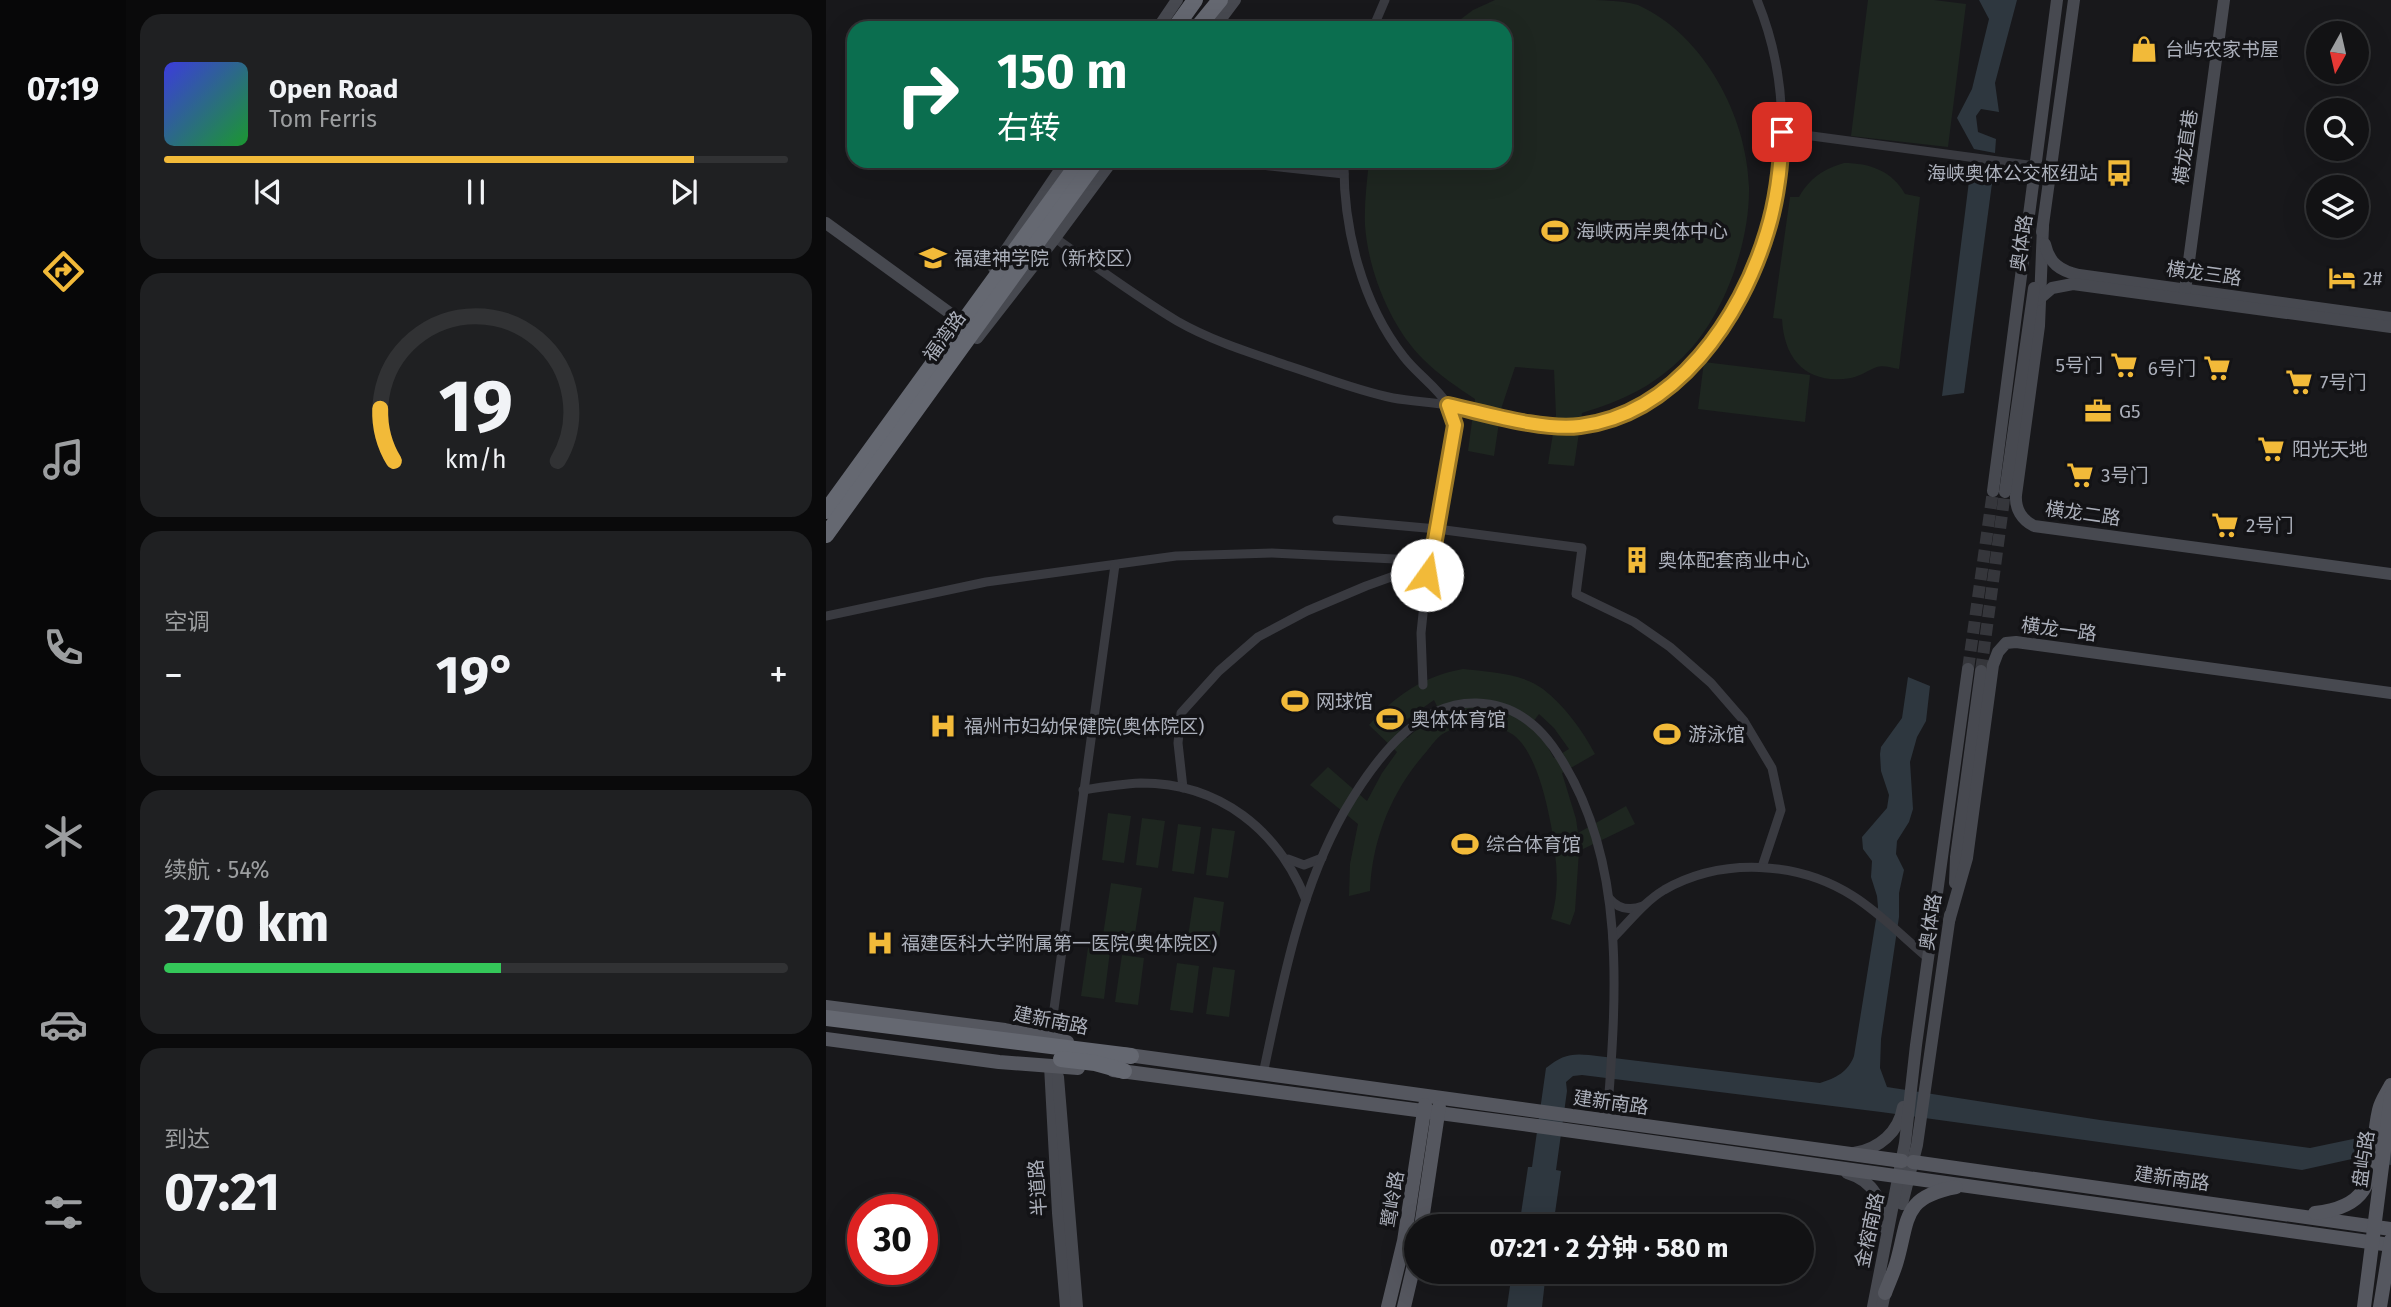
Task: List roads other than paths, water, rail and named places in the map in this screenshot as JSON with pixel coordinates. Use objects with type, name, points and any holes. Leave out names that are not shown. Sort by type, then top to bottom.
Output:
[{"type":"highway","points":[[1180,21],[1195,0]]},
{"type":"highway","points":[[1200,21],[1214,0]]},
{"type":"highway","points":[[1201,21],[1220,0]]},
{"type":"highway","name":"福湾路","points":[[826,510],[1075,168]]},
{"type":"highway","name":"福湾路","points":[[826,535],[1091,168]]},
{"type":"highway","points":[[826,1018],[1127,1064]]},
{"type":"highway","points":[[826,1028],[1127,1064]]},
{"type":"main road","points":[[1163,21],[1177,0]]},
{"type":"main road","points":[[1219,21],[1235,0]]},
{"type":"main road","name":"奥体路","points":[[2057,0],[2034,166],[1999,492],[2031,308],[2074,0]]},
{"type":"main road","name":"横龙直巷","points":[[2185,294],[2224,0]]},
{"type":"main road","points":[[826,502],[958,319],[1061,168]]},
{"type":"main road","points":[[826,545],[965,353],[1107,168]]},
{"type":"main road","points":[[826,223],[958,319]]},
{"type":"main road","name":"横龙三路","points":[[2043,226],[2048,254],[2062,270],[2079,275],[2391,327]]},
{"type":"main road","name":"横龙二路","points":[[2043,226],[2039,326],[2016,495],[2019,511],[2029,523],[2034,526],[2391,574]]},
{"type":"main road","name":"横龙三路","points":[[2031,308],[2052,288],[2073,284],[2391,318]]},
{"type":"main road","name":"横龙一路","points":[[1950,921],[1967,858],[1993,665],[1998,652],[2006,643],[2391,692]]},
{"type":"main road","name":"奥体路","points":[[1975,670],[1950,921],[1906,1169],[1916,1045],[1927,958],[1975,670]]},
{"type":"main road","name":"建新南路","points":[[826,1007],[1050,1038],[1127,1064],[1431,1112],[1538,1119],[1564,1115],[1847,1153],[1968,1185],[2391,1243]]},
{"type":"main road","name":"建新南路","points":[[826,1039],[999,1062],[1054,1066],[1127,1064],[1263,1074],[1434,1097],[1538,1119],[1561,1130],[1809,1164],[1906,1169],[2295,1214],[2391,1229]]},
{"type":"main road","points":[[1847,1153],[1874,1147],[1887,1138],[1897,1126],[1916,1045]]},
{"type":"main road","name":"半道路","points":[[1054,1066],[1058,1213],[1066,1307]]},
{"type":"main road","name":"半道路","points":[[1054,1066],[1077,1307]]},
{"type":"main road","points":[[2295,1214],[2339,1209],[2362,1195],[2369,1176],[2379,1107],[2391,1085]]},
{"type":"main road","name":"盘屿路","points":[[2364,1307],[2391,1096]]},
{"type":"main road","name":"鹭岭路","points":[[1388,1307],[1400,1263],[1434,1097]]},
{"type":"main road","name":"鹭岭路","points":[[1422,1214],[1431,1112]]},
{"type":"main road","points":[[1809,1164],[1851,1174],[1870,1185],[1883,1206],[1886,1239]]},
{"type":"main road","name":"金榕南路","points":[[1873,1307],[1886,1239],[1906,1169]]},
{"type":"main road","name":"金榕南路","points":[[1884,1300],[1906,1169]]},
{"type":"main road","points":[[1884,1300],[1897,1261],[1905,1222],[1911,1210],[1932,1193],[1968,1185]]},
{"type":"main road","points":[[2380,1307],[2391,1243]]},
{"type":"main road","points":[[1404,1307],[1409,1284]]},
{"type":"street","points":[[1376,21],[1385,0]]},
{"type":"street","points":[[1055,239],[1178,321],[1226,344],[1330,380],[1393,398],[1448,405],[1531,422],[1572,427],[1603,421],[1629,411],[1665,390],[1710,344],[1734,308],[1753,270],[1774,203],[1782,132],[1775,62],[1757,0]]},
{"type":"street","points":[[1782,132],[2051,168]]},
{"type":"street","points":[[1289,168],[1344,174]]},
{"type":"street","points":[[1183,788],[1178,743],[1181,713],[1219,671],[1258,637],[1307,611],[1430,563],[1432,557],[1455,425],[1448,405],[1404,358],[1385,330],[1374,307],[1354,247],[1344,168]]},
{"type":"street","points":[[1337,520],[1437,529],[1583,548],[1576,594],[1634,622],[1670,647],[1711,683],[1744,721],[1772,768],[1781,810],[1762,867]]},
{"type":"street","points":[[826,616],[986,582],[1176,556],[1272,553],[1415,560],[1424,565],[1427,575],[1420,633],[1423,685]]},
{"type":"street","points":[[1050,1038],[1115,565]]},
{"type":"street","points":[[1263,1074],[1284,972],[1306,900],[1322,858],[1351,801],[1396,742],[1425,718],[1447,707],[1485,703],[1510,709],[1530,721],[1556,751],[1570,773],[1588,814],[1603,867],[1613,938],[1613,1039],[1607,1121]]},
{"type":"street","points":[[1083,790],[1142,783],[1183,788],[1217,800],[1238,812],[1267,835],[1284,856],[1306,900]]},
{"type":"street","points":[[1284,856],[1304,865],[1322,858]]},
{"type":"street","points":[[1613,938],[1664,890],[1727,869],[1762,867],[1812,877],[1842,890],[1869,907],[1927,958]]},
{"type":"street","points":[[1608,895],[1615,904],[1625,909],[1645,905]]},
{"type":"tunnel","points":[[1968,669],[1993,491]]},
{"type":"tunnel","points":[[1981,671],[2005,492]]},
{"type":"place","name":"台屿农家书屋","points":[[2144,49]]},
{"type":"place","name":"海峡奥体公交枢纽站","points":[[2119,173]]},
{"type":"place","name":"海峡两岸奥体中心","points":[[1555,231]]},
{"type":"place","name":"福建神学院（新校区）","points":[[933,258]]},
{"type":"place","name":"2#","points":[[2342,278]]},
{"type":"place","name":"5号门","points":[[2124,365]]},
{"type":"place","name":"6号门","points":[[2217,368]]},
{"type":"place","name":"7号门","points":[[2299,382]]},
{"type":"place","name":"G5","points":[[2098,411]]},
{"type":"place","name":"阳光天地","points":[[2271,449]]},
{"type":"place","name":"3号门","points":[[2080,475]]},
{"type":"place","name":"2号门","points":[[2225,525]]},
{"type":"place","name":"奥体配套商业中心","points":[[1637,560]]},
{"type":"place","name":"网球馆","points":[[1295,701]]},
{"type":"place","name":"奥体体育馆","points":[[1390,719]]},
{"type":"place","name":"福州市妇幼保健院(奥体院区)","points":[[943,726]]},
{"type":"place","name":"游泳馆","points":[[1667,734]]},
{"type":"place","name":"综合体育馆","points":[[1465,844]]},
{"type":"place","name":"福建医科大学附属第一医院(奥体院区)","points":[[880,943]]}]
